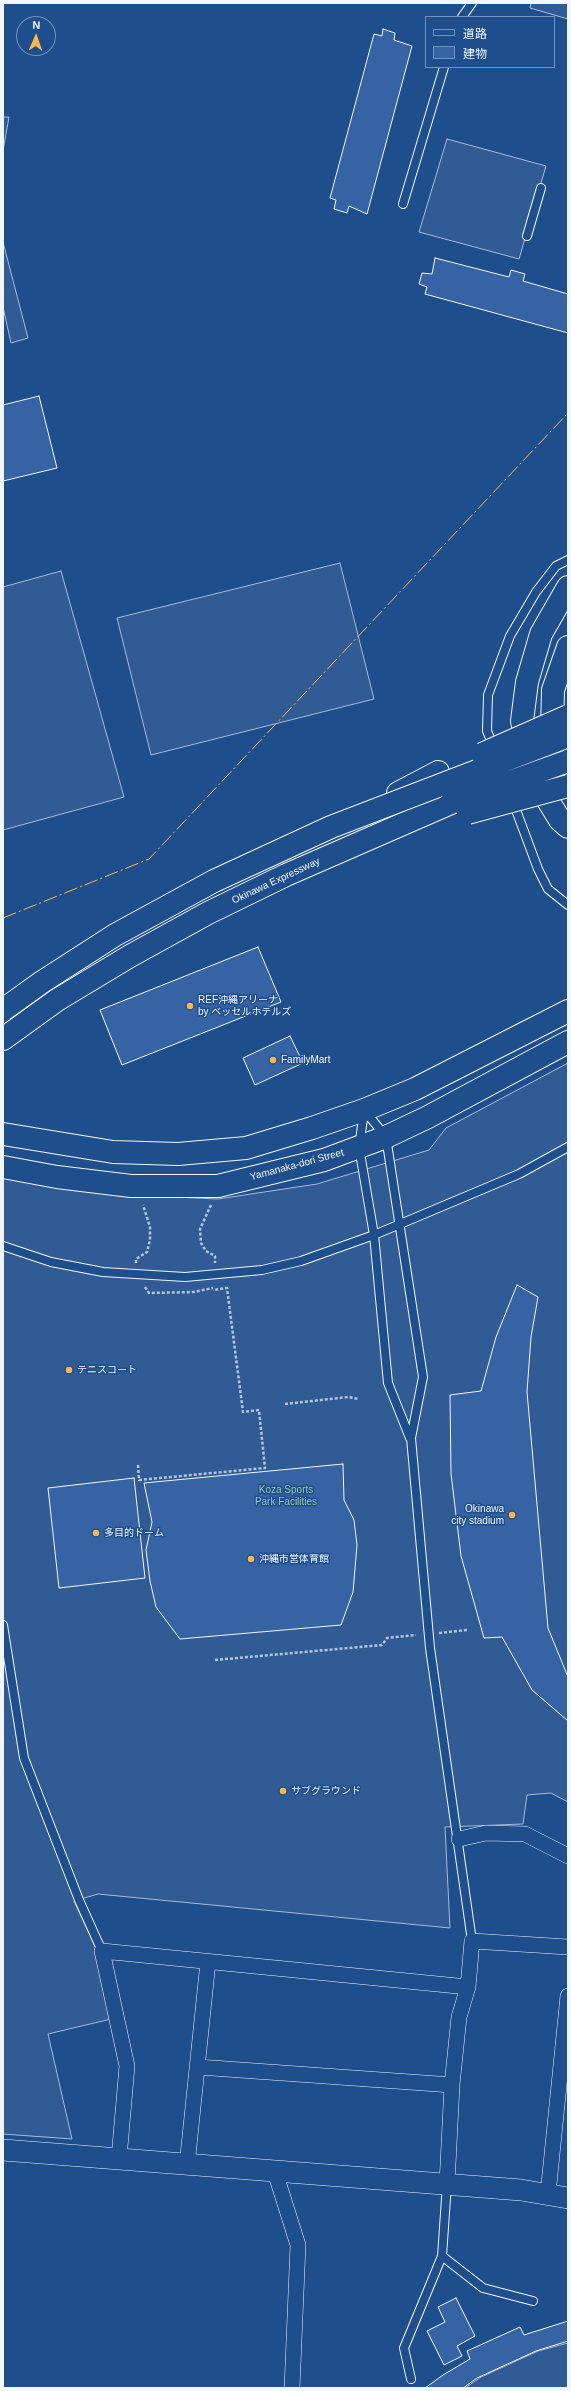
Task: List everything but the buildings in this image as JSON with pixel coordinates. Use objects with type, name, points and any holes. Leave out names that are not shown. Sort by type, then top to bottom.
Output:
[{"type":"main road","points":[[568,587],[542,634],[527,682],[522,721],[533,776],[560,820],[568,827]]},
{"type":"main road","points":[[567,652],[553,690],[552,731],[562,769],[568,779]]},
{"type":"main road","points":[[3,1010],[42,982],[115,935],[214,881],[331,827],[438,772],[568,716]]},
{"type":"main road","points":[[331,827],[568,736]]},
{"type":"main road","name":"Okinawa Expressway","points":[[3,1039],[57,1000],[130,956],[208,913],[286,875],[451,803],[568,761]]},
{"type":"main road","points":[[130,956],[468,813],[568,786]]},
{"type":"main road","points":[[3,1134],[113,1152],[178,1154],[246,1148],[364,1110],[415,1089],[568,1011]]},
{"type":"main road","name":"Yamanaka-dori Street","points":[[3,1166],[57,1177],[131,1186],[218,1186],[324,1160],[386,1137],[428,1117],[568,1042]]},
{"type":"street","points":[[459,1839],[486,1834],[525,1834],[568,1856]]},
{"type":"street","points":[[448,2184],[452,2085],[459,2017],[468,1987],[472,1941],[568,1947]]},
{"type":"street","points":[[119,2158],[127,2066],[102,1951],[468,1987]]},
{"type":"street","points":[[187,2165],[208,1962]]},
{"type":"street","points":[[548,2194],[568,1996]]},
{"type":"street","points":[[198,2067],[452,2085]]},
{"type":"street","points":[[3,2150],[119,2158],[275,2172],[448,2184],[548,2194],[568,2198]]},
{"type":"street","points":[[275,2172],[298,2245],[292,2388]]},
{"type":"lane","points":[[463,16],[472,3]]},
{"type":"lane","points":[[403,204],[444,68]]},
{"type":"lane","points":[[526,236],[541,188]]},
{"type":"lane","points":[[568,560],[556,566],[536,592],[510,636],[488,695],[487,731],[538,869],[548,889],[568,905]]},
{"type":"lane","points":[[364,1110],[386,1137],[400,1222],[422,1377],[411,1438],[429,1634],[459,1839],[472,1941]]},
{"type":"lane","points":[[364,1110],[359,1148],[374,1235],[388,1383],[411,1438]]},
{"type":"lane","points":[[3,1246],[51,1262],[103,1272],[186,1277],[262,1270],[300,1261],[374,1235],[400,1222],[519,1174],[568,1148]]},
{"type":"lane","points":[[3,1625],[24,1758],[79,1900],[102,1951]]},
{"type":"lane","points":[[411,2379],[404,2348],[442,2256],[448,2184]]},
{"type":"lane","points":[[442,2256],[483,2288],[533,2301]]},
{"type":"path","points":[[136,1275],[136,1259],[147,1252],[150,1240],[150,1227],[143,1205]]},
{"type":"path","points":[[138,1465],[139,1480],[265,1468],[259,1410],[243,1412],[227,1288],[213,1290]]},
{"type":"path","points":[[284,1404],[348,1397],[359,1399]]},
{"type":"path","points":[[215,1660],[382,1645],[387,1638],[467,1630]]},
{"type":"shaded area","points":[[531,3],[568,3],[568,19],[530,8]]},
{"type":"shaded area","points":[[3,117],[9,117],[3,151]]},
{"type":"shaded area","points":[[447,139],[546,166],[519,259],[419,232]]},
{"type":"shaded area","points":[[3,242],[28,338],[11,343],[3,307]]},
{"type":"shaded area","points":[[340,563],[374,699],[151,755],[117,618]]},
{"type":"shaded area","points":[[61,571],[124,797],[3,830],[3,587]]},
{"type":"shaded area","name":"Koza Sports Park Facilities","points":[[568,1063],[568,1802],[551,1793],[527,1795],[523,1824],[445,1827],[450,1928],[98,1894],[74,1901],[98,1953],[111,2019],[48,2034],[72,2139],[3,2134],[3,1177],[134,1195],[218,1199],[317,1184],[429,1150],[446,1128]]},
{"type":"shaded area","points":[[568,2343],[568,2388],[465,2388],[481,2377],[538,2351]]},
{"type":"power","points":[[3,918],[149,859],[568,413]]},
{"type":"place","name":"REF沖縄アリーナ by ベッセルホテルズ","points":[[190,1006]]},
{"type":"place","name":"FamilyMart","points":[[273,1060]]},
{"type":"place","name":"テニスコート","points":[[69,1370]]},
{"type":"place","name":"Okinawa city stadium","points":[[512,1515]]},
{"type":"place","name":"多目的ドーム","points":[[96,1533]]},
{"type":"place","name":"沖縄市営体育館","points":[[251,1559]]},
{"type":"place","name":"サブグラウンド","points":[[283,1791]]}]
